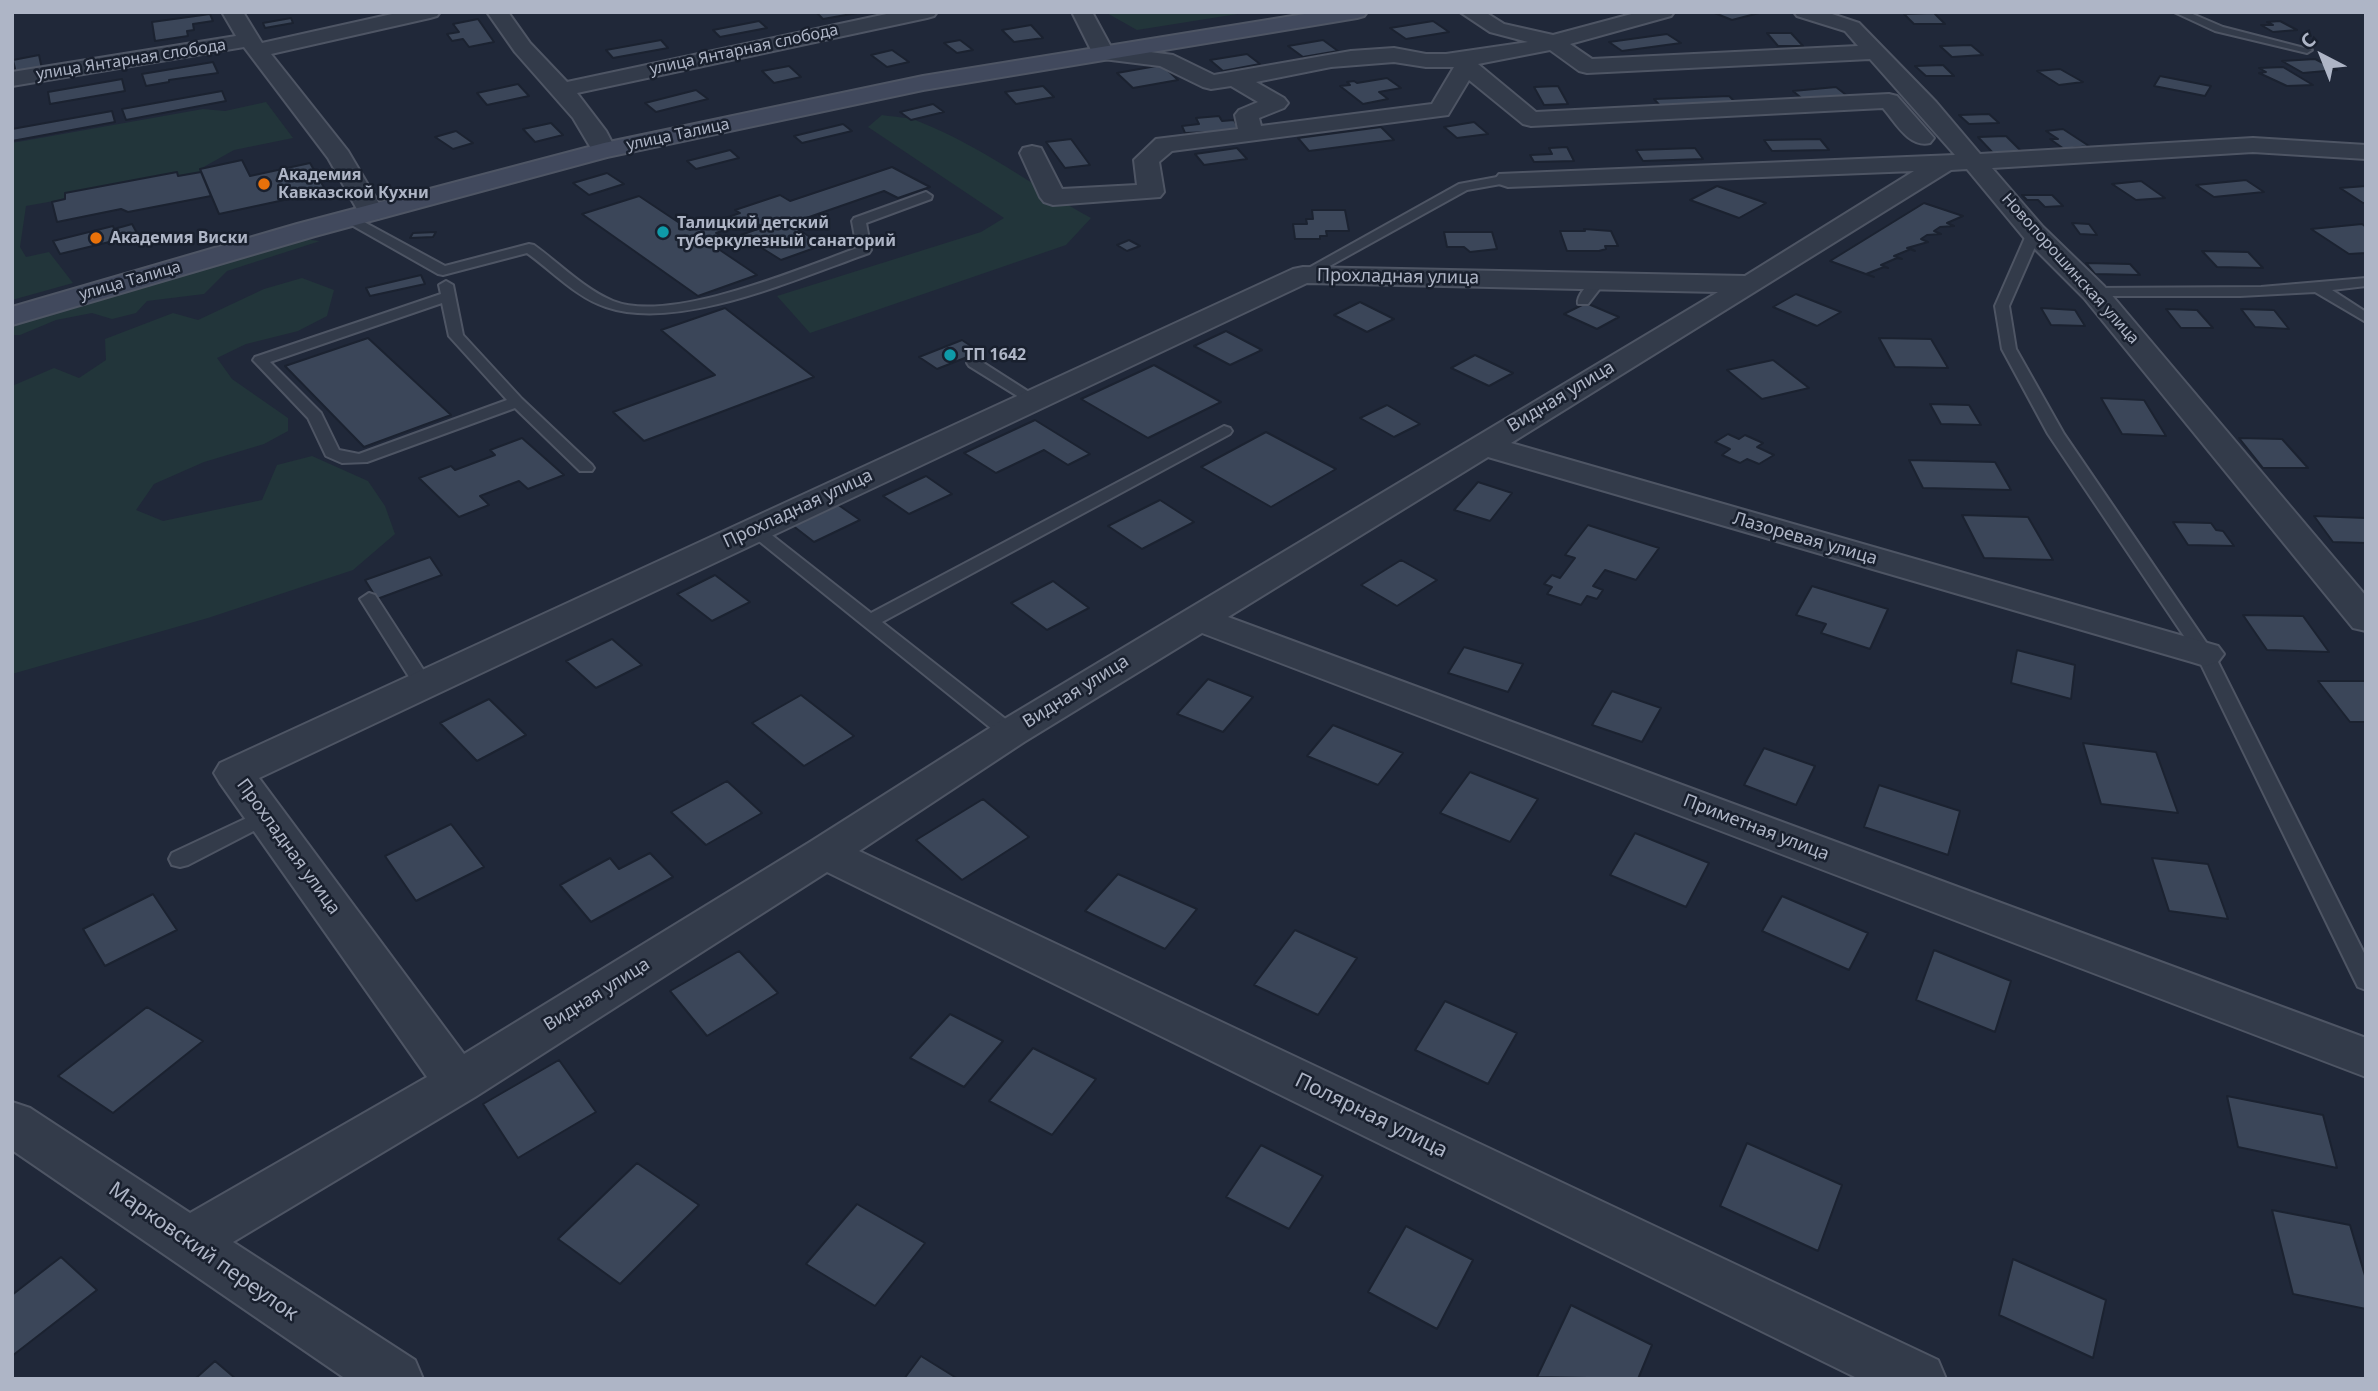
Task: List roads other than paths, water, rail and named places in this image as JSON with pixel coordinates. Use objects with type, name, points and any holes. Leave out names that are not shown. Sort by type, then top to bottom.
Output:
[{"type":"street","name":"улица Янтарная слобода","points":[[232,12],[339,156],[360,216]]},
{"type":"street","name":"улица Янтарная слобода","points":[[12,79],[254,45],[430,12]]},
{"type":"street","points":[[497,12],[507,30],[596,130],[604,150]]},
{"type":"street","name":"улица Янтарная слобода","points":[[562,90],[927,12]]},
{"type":"street","points":[[1082,12],[1103,53],[1165,60],[1211,82],[1352,58],[1392,55],[1429,61],[1462,62],[1520,52],[1664,12]]},
{"type":"street","name":"улица Талица","points":[[12,316],[360,216],[604,150],[923,83],[1357,12]]},
{"type":"street","points":[[1469,12],[1497,28],[1553,42],[1587,65],[1875,52]]},
{"type":"street","name":"Новопорошинская улица","points":[[1804,12],[1852,27],[1928,107],[1960,162],[2094,292],[2366,620]]},
{"type":"street","points":[[1032,153],[1053,197],[1151,192],[1146,160],[1164,144],[1440,110],[1462,62]]},
{"type":"street","points":[[1462,62],[1531,119],[1889,101],[1960,162]]},
{"type":"street","points":[[1235,79],[1276,103],[1247,116],[1251,135]]},
{"type":"street","points":[[1508,179],[1960,162],[2253,145],[2366,152]]},
{"type":"street","name":"Видная улица","points":[[186,1241],[458,1083],[825,853],[1010,733],[1481,445],[1960,162]]},
{"type":"street","name":"Прохладная улица","points":[[458,1083],[234,773],[1303,275],[1590,291],[1751,284]]},
{"type":"street","name":"Лазоревая улица","points":[[1481,445],[2205,654]]},
{"type":"street","name":"Приметная улица","points":[[1197,618],[2366,1058]]},
{"type":"street","name":"Полярная улица","points":[[825,853],[1918,1379]]},
{"type":"street","name":"Марковский переулок","points":[[12,1123],[83,1168],[313,1328],[395,1379]]},
{"type":"lane","points":[[2179,12],[2219,29],[2306,50]]},
{"type":"lane","points":[[1303,275],[1463,187],[1508,179]]},
{"type":"lane","points":[[443,271],[530,248],[609,304],[632,309],[668,308],[718,299],[863,250],[859,221],[926,196]]},
{"type":"lane","points":[[360,216],[443,271],[456,335],[517,402],[586,468]]},
{"type":"lane","points":[[2034,233],[2002,306],[2008,349],[2056,434],[2205,654],[2366,981]]},
{"type":"lane","points":[[2094,292],[2319,288],[2366,282]]},
{"type":"lane","points":[[2319,288],[2366,318]]},
{"type":"lane","points":[[448,296],[260,360],[315,416],[332,453],[342,458],[361,459],[386,452],[517,402]]},
{"type":"lane","points":[[974,363],[1032,399]]},
{"type":"lane","points":[[871,621],[1224,431]]},
{"type":"lane","points":[[753,529],[1010,733]]},
{"type":"lane","points":[[369,599],[423,684]]},
{"type":"lane","points":[[180,859],[266,817]]},
{"type":"place","name":"Академия Кавказской Кухни","points":[[264,184]]},
{"type":"place","name":"Талицкий детский туберкулезный санаторий","points":[[663,232]]},
{"type":"place","name":"Академия Виски","points":[[96,238]]},
{"type":"place","name":"ТП 1642","points":[[950,355]]}]
